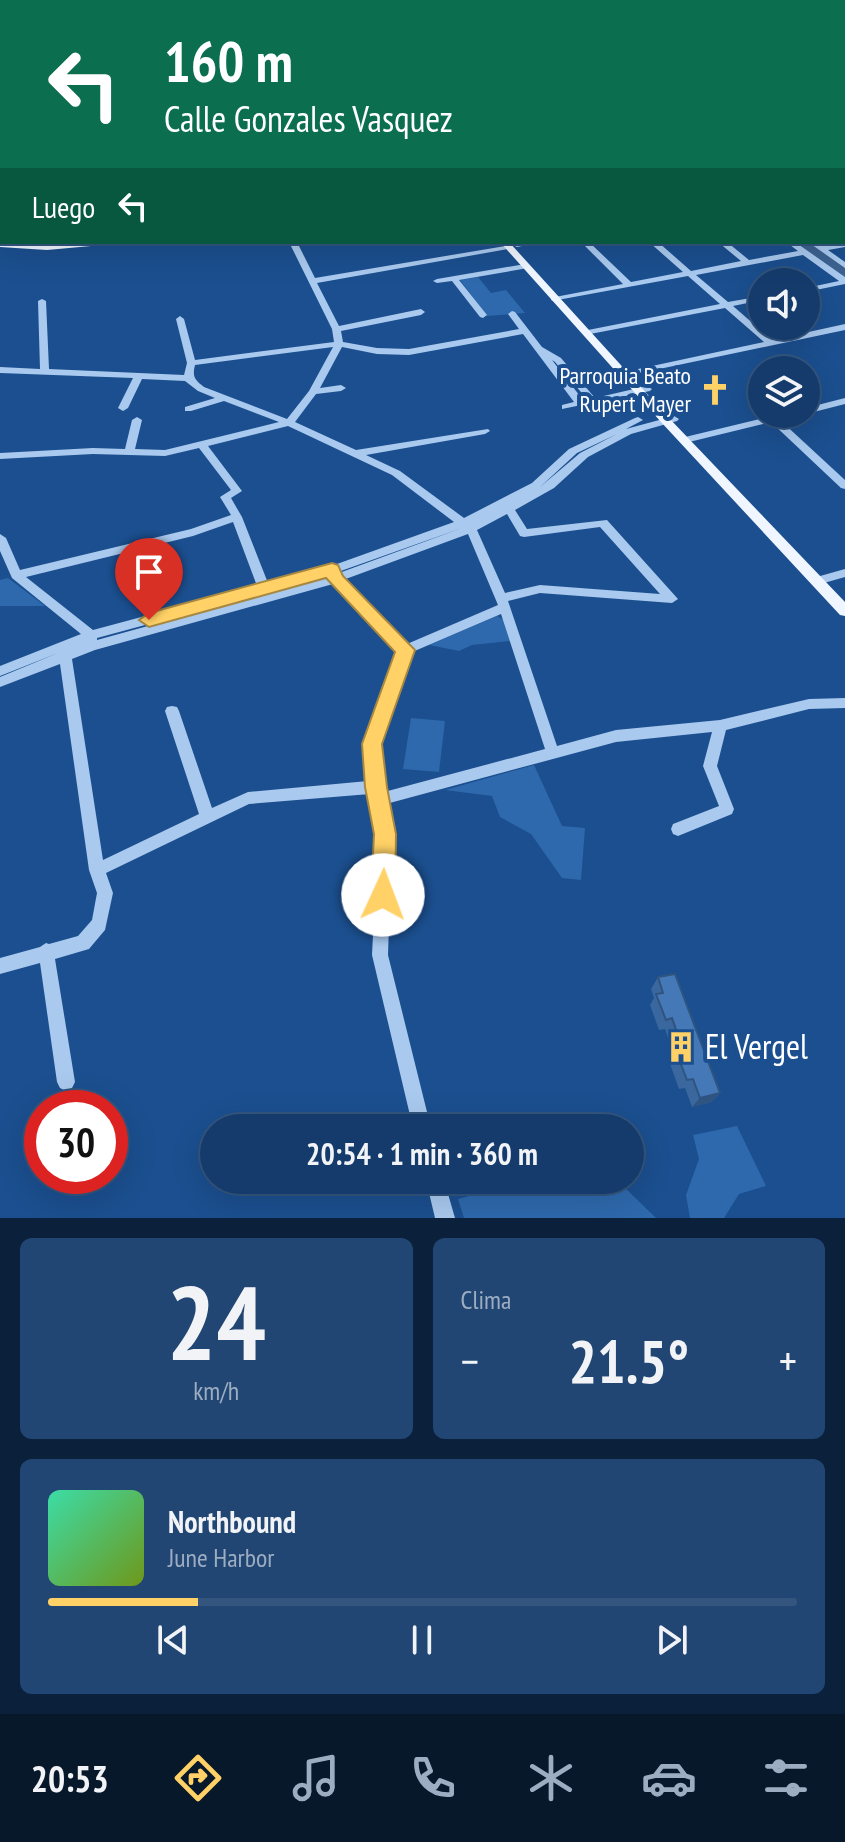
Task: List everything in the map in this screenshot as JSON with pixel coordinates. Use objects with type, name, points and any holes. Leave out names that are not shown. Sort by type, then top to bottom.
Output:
[{"type":"main road","points":[[0,244],[47,247],[80,244]]},
{"type":"main road","points":[[510,244],[525,266],[559,298]]},
{"type":"main road","points":[[510,244],[592,332],[685,440],[845,611]]},
{"type":"street","points":[[0,456],[129,451],[165,453],[289,423],[313,392],[339,344],[336,329],[294,244]]},
{"type":"street","points":[[313,281],[510,244]]},
{"type":"street","points":[[587,244],[629,285]]},
{"type":"street","points":[[655,244],[770,343]]},
{"type":"street","points":[[724,244],[748,263]]},
{"type":"street","points":[[793,244],[845,281]]},
{"type":"street","points":[[815,244],[845,266]]},
{"type":"street","points":[[821,249],[845,245]]},
{"type":"street","points":[[559,298],[804,252]]},
{"type":"street","points":[[437,281],[525,266]]},
{"type":"street","points":[[454,278],[483,315]]},
{"type":"street","points":[[820,287],[845,281]]},
{"type":"street","points":[[42,301],[45,372]]},
{"type":"street","points":[[592,332],[748,301]]},
{"type":"street","points":[[336,329],[421,312]]},
{"type":"street","points":[[512,314],[580,403]]},
{"type":"street","points":[[180,319],[191,363],[189,378]]},
{"type":"street","points":[[628,374],[845,327]]},
{"type":"street","points":[[191,363],[339,344],[377,351],[409,352],[525,331]]},
{"type":"street","points":[[539,349],[558,360],[593,401]]},
{"type":"street","points":[[0,370],[189,378],[201,389],[289,423],[396,473],[467,526],[502,602],[553,753]]},
{"type":"street","points":[[123,408],[138,377]]},
{"type":"street","points":[[313,392],[341,388]]},
{"type":"street","points":[[565,407],[643,390]]},
{"type":"street","points":[[188,409],[224,398]]},
{"type":"street","points":[[820,408],[844,403]]},
{"type":"street","points":[[0,671],[92,641],[333,574],[467,526],[508,506],[573,451],[620,426],[667,417]]},
{"type":"street","points":[[129,451],[137,420]]},
{"type":"street","points":[[685,440],[748,425]]},
{"type":"street","points":[[783,428],[845,486]]},
{"type":"street","points":[[353,454],[485,431]]},
{"type":"street","points":[[202,445],[237,491],[225,497],[237,517],[265,593]]},
{"type":"street","points":[[419,1114],[380,955],[385,834],[372,744],[405,650],[502,602],[540,589],[672,599],[603,523],[524,533],[508,506]]},
{"type":"street","points":[[16,575],[193,532],[237,517]]},
{"type":"street","points":[[0,538],[16,575],[92,641]]},
{"type":"street","points":[[817,581],[845,573]]},
{"type":"street","points":[[333,574],[405,650]]},
{"type":"street","points":[[0,682],[64,650]]},
{"type":"street","points":[[0,966],[83,943],[99,924],[105,893],[97,870],[64,650]]},
{"type":"street","points":[[97,870],[248,798],[377,794],[616,736],[720,726],[809,704],[845,703]]},
{"type":"street","points":[[172,711],[208,818]]},
{"type":"street","points":[[678,829],[727,809],[710,766],[720,726]]},
{"type":"street","points":[[46,951],[66,1082]]},
{"type":"street","points":[[437,1194],[440,1216]]},
{"type":"shaded area","points":[[478,277],[491,293],[506,290],[525,313],[487,316],[460,280]]},
{"type":"shaded area","points":[[8,578],[45,606],[0,606],[0,580]]},
{"type":"shaded area","points":[[497,616],[504,620],[510,641],[472,645],[459,651],[429,645]]},
{"type":"shaded area","points":[[411,718],[445,721],[439,772],[403,769]]},
{"type":"shaded area","points":[[534,765],[562,826],[585,828],[581,880],[562,878],[531,834],[500,817],[492,796],[445,790]]},
{"type":"shaded area","points":[[737,1126],[766,1186],[739,1194],[724,1218],[690,1218],[686,1195],[699,1159],[693,1135]]},
{"type":"shaded area","points":[[476,1194],[631,1194],[656,1218],[464,1218],[458,1199]]},
{"type":"building","points":[[675,974],[720,1093],[700,1098],[693,1079],[687,1080],[677,1054],[684,1053],[672,1018],[666,1020],[656,994],[663,993],[658,977]]},
{"type":"waterway","points":[[803,244],[845,273]]},
{"type":"place","name":"Parroquia Beato Rupert Mayer","points":[[715,390]]},
{"type":"place","name":"El Vergel","points":[[681,1047]]},
{"type":"route","points":[[149,620],[332,570],[335,579],[405,650],[372,744],[385,834],[383,895]]}]
